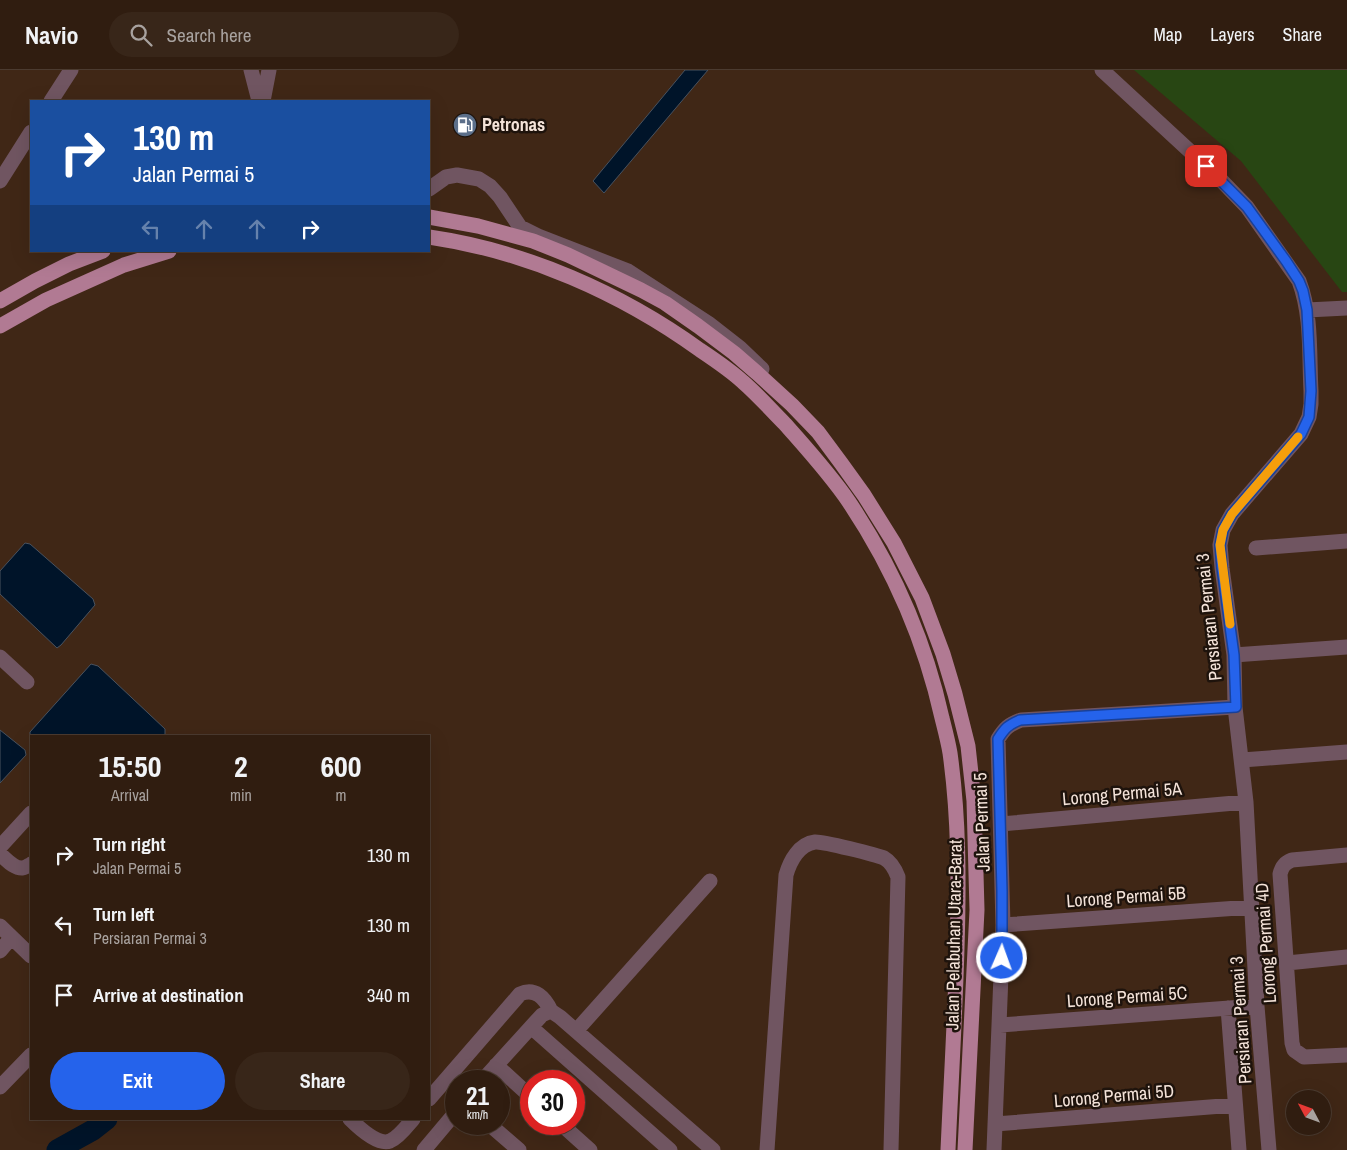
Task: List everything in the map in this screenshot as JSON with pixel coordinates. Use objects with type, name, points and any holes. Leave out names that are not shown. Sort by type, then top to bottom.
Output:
[{"type":"main road","name":"Jalan Pelabuhan Utara-Barat","points":[[430,217],[478,226],[532,241],[568,255],[649,294],[698,326],[734,353],[818,432],[864,495],[894,544],[922,598],[945,662],[968,746],[974,801],[977,910],[965,1150]]},
{"type":"main road","name":"Jalan Pelabuhan Utara-Barat","points":[[430,237],[495,251],[550,269],[598,289],[640,311],[683,338],[742,381],[768,406],[822,466],[849,501],[888,568],[905,600],[934,682],[949,750],[957,815],[959,887],[948,1150]]},
{"type":"main road","points":[[0,301],[34,281],[69,264],[100,252]]},
{"type":"main road","points":[[0,326],[46,300],[124,265],[166,252]]},
{"type":"main road","points":[[944,1150],[950,1117]]},
{"type":"street","points":[[52,100],[71,70]]},
{"type":"street","points":[[251,70],[259,100]]},
{"type":"street","points":[[263,100],[269,70]]},
{"type":"street","name":"Persiaran Permai 3","points":[[1102,70],[1220,178],[1247,207],[1299,281],[1307,310],[1311,391],[1309,417],[1301,434],[1232,514],[1223,530],[1220,545],[1234,655],[1236,707],[1246,802],[1257,1006],[1269,1150]]},
{"type":"street","points":[[0,180],[30,134]]},
{"type":"street","points":[[430,188],[446,177],[457,175],[479,179],[490,186],[500,197],[520,227],[538,236],[628,271],[708,323],[740,348],[769,376],[802,416]]},
{"type":"street","points":[[1307,310],[1347,308]]},
{"type":"street","points":[[1256,548],[1347,541]]},
{"type":"street","points":[[1234,655],[1347,647]]},
{"type":"street","points":[[0,657],[27,682]]},
{"type":"street","name":"Jalan Permai 5","points":[[994,1150],[1003,925],[998,739],[1004,729],[1020,720],[1236,707]]},
{"type":"street","points":[[1242,760],[1347,752]]},
{"type":"street","name":"Lorong Permai 5A","points":[[1001,824],[1246,802]]},
{"type":"street","points":[[0,848],[30,814]]},
{"type":"street","points":[[770,1148],[786,875],[790,863],[798,851],[816,842],[875,854],[886,859],[894,867],[898,877],[891,1150]]},
{"type":"street","points":[[0,854],[18,867],[23,868],[30,864]]},
{"type":"street","name":"Lorong Permai 4D","points":[[1347,855],[1299,858],[1286,863],[1282,867],[1280,874],[1294,1050],[1309,1058],[1347,1056]]},
{"type":"street","points":[[576,1031],[710,880]]},
{"type":"street","name":"Lorong Permai 5B","points":[[1003,925],[1252,906]]},
{"type":"street","points":[[0,926],[30,955]]},
{"type":"street","points":[[0,950],[11,938]]},
{"type":"street","points":[[1287,963],[1347,957]]},
{"type":"street","points":[[430,1098],[520,994],[529,991],[545,1000],[550,1011],[560,1017],[713,1150]]},
{"type":"street","name":"Lorong Permai 5C","points":[[1000,1025],[1257,1006]]},
{"type":"street","points":[[1228,1008],[1239,1150]]},
{"type":"street","points":[[492,1070],[542,1015],[550,1011]]},
{"type":"street","points":[[531,1027],[670,1150]]},
{"type":"street","points":[[0,1086],[30,1056]]},
{"type":"street","points":[[496,1065],[520,1087]]},
{"type":"street","name":"Lorong Permai 5D","points":[[995,1124],[1235,1105]]},
{"type":"street","points":[[351,1120],[366,1134],[384,1142],[391,1141],[412,1120]]},
{"type":"street","points":[[424,1150],[445,1125]]},
{"type":"street","points":[[573,1135],[590,1150]]},
{"type":"street","points":[[503,1145],[519,1150]]},
{"type":"green space","points":[[1134,70],[1347,70],[1347,292],[1342,292],[1241,161]]},
{"type":"water","points":[[685,70],[708,70],[604,193],[593,181]]},
{"type":"water","points":[[25,543],[30,544],[93,599],[95,605],[57,648],[0,594],[0,571]]},
{"type":"water","points":[[91,664],[98,666],[165,729],[165,735],[30,735],[30,732]]},
{"type":"water","points":[[0,730],[25,750],[26,755],[0,783]]},
{"type":"waterway","points":[[57,1150],[93,1130],[106,1120]]},
{"type":"slow traffic","points":[[1230,624],[1220,545],[1223,530],[1243,500],[1298,437]]},
{"type":"place","name":"Petronas","points":[[465,125]]},
{"type":"route","points":[[1002,958],[1003,925],[998,739],[1004,729],[1020,720],[1236,707],[1234,655],[1220,545],[1223,530],[1232,514],[1301,434],[1309,417],[1311,391],[1307,310],[1299,281],[1286,261],[1247,207],[1206,166]]}]
